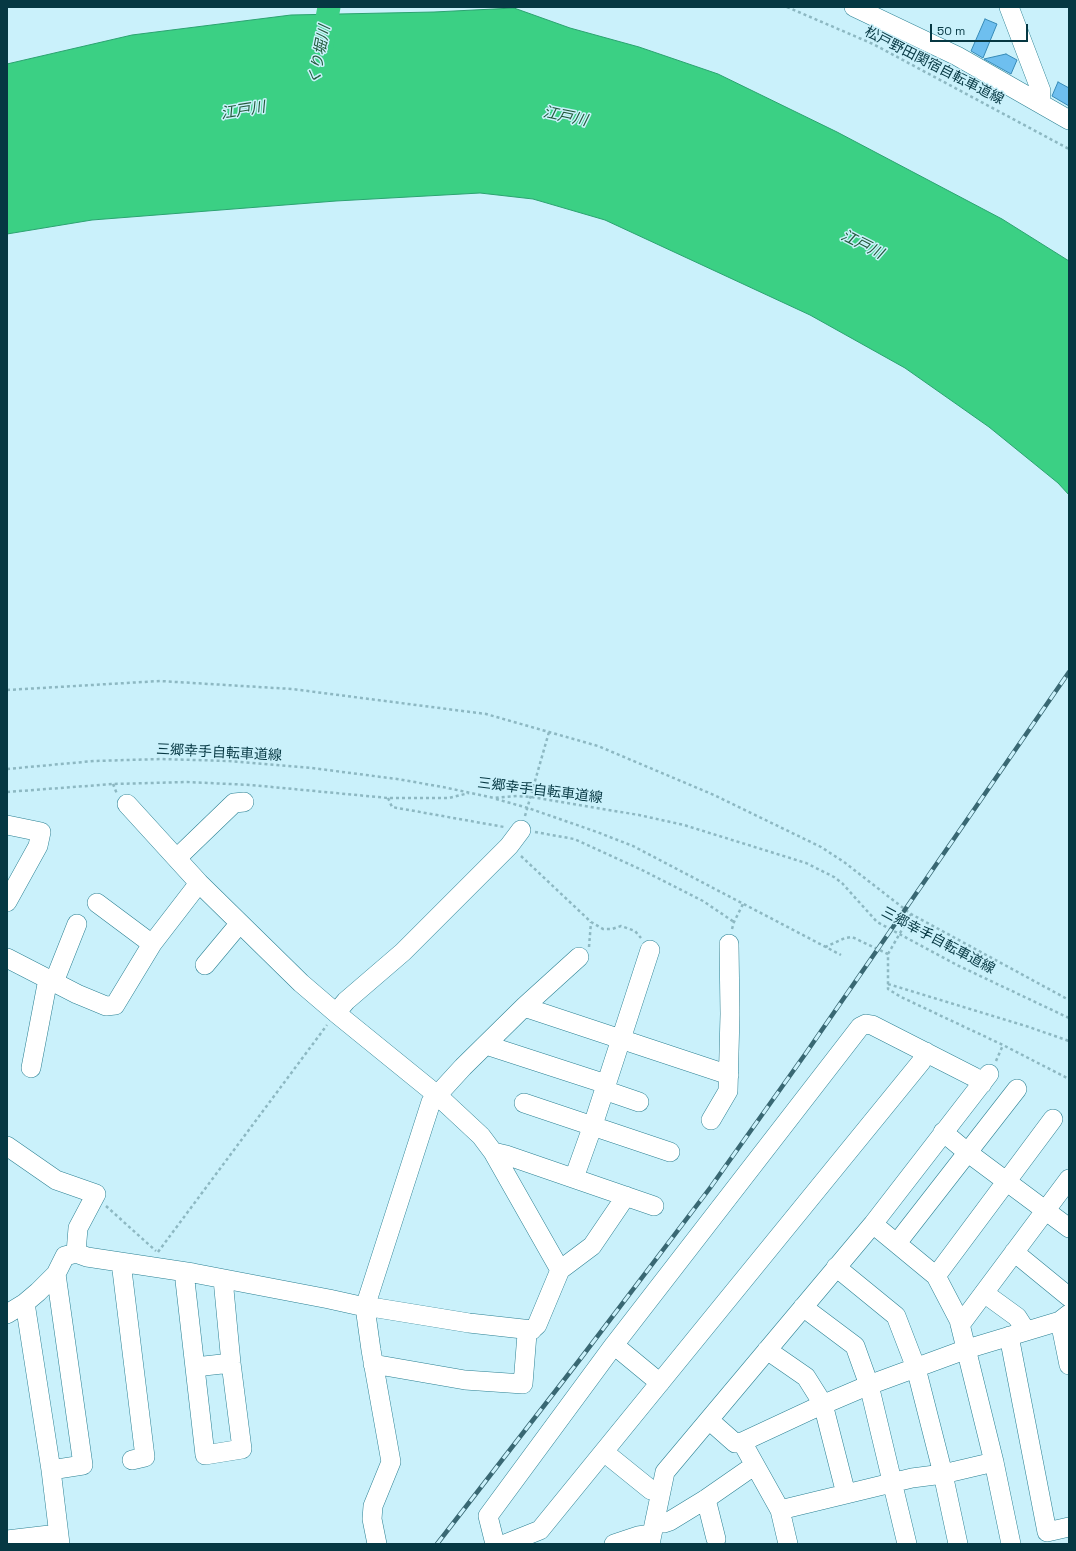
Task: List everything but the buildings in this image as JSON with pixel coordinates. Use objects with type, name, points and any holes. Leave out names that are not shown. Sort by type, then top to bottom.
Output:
[{"type":"street","points":[[854,7],[957,56],[1069,120]]},
{"type":"street","points":[[1009,7],[1041,91],[1040,103]]},
{"type":"street","points":[[177,858],[234,803],[244,802]]},
{"type":"street","points":[[127,804],[199,883],[301,983],[437,1095],[481,1136],[493,1152],[560,1270]]},
{"type":"street","points":[[336,1013],[346,1001],[403,952],[509,846],[524,822]]},
{"type":"street","points":[[7,825],[41,832],[38,846],[7,902]]},
{"type":"street","points":[[7,958],[77,994],[106,1006],[115,1005],[152,944],[199,883]]},
{"type":"street","points":[[97,903],[152,944]]},
{"type":"street","points":[[205,965],[240,923]]},
{"type":"street","points":[[31,1068],[51,980],[77,924]]},
{"type":"street","points":[[711,1120],[728,1091],[729,944]]},
{"type":"street","points":[[574,1178],[593,1125],[650,950]]},
{"type":"street","points":[[377,1544],[372,1519],[374,1506],[390,1462],[365,1307],[431,1102],[524,1007],[579,957]]},
{"type":"street","points":[[524,1007],[729,1075]]},
{"type":"street","points":[[495,1544],[488,1516],[614,1345],[860,1027],[866,1024],[872,1025],[974,1077],[986,1079],[943,1132],[873,1224],[665,1472],[652,1532]]},
{"type":"street","points":[[486,1045],[605,1087],[639,1102]]},
{"type":"street","points":[[505,1544],[540,1530],[921,1062],[926,1052]]},
{"type":"street","points":[[897,1243],[1017,1089]]},
{"type":"street","points":[[524,1103],[670,1152]]},
{"type":"street","points":[[936,1276],[1005,1181],[1053,1119]]},
{"type":"street","points":[[943,1132],[1005,1181],[1069,1228]]},
{"type":"street","points":[[7,1146],[56,1180],[96,1194],[78,1228],[76,1253]]},
{"type":"street","points":[[493,1152],[506,1155],[654,1206]]},
{"type":"street","points":[[960,1325],[1069,1179]]},
{"type":"street","points":[[373,1364],[465,1380],[523,1384],[527,1334],[537,1325],[560,1270],[592,1246],[626,1196]]},
{"type":"street","points":[[873,1224],[936,1276],[960,1325],[994,1462],[1012,1544]]},
{"type":"street","points":[[1014,1252],[1069,1297]]},
{"type":"street","points":[[7,1314],[25,1303],[38,1292],[56,1274],[66,1256],[76,1253],[87,1257],[121,1262],[152,1259],[184,1272],[365,1307],[469,1323],[532,1330]]},
{"type":"street","points":[[121,1262],[145,1457],[132,1460]]},
{"type":"street","points":[[836,1267],[896,1316],[916,1368],[943,1474],[958,1544]]},
{"type":"street","points":[[184,1272],[205,1455],[242,1449],[231,1363],[223,1279]]},
{"type":"street","points":[[51,1470],[83,1466],[56,1274]]},
{"type":"street","points":[[984,1293],[1017,1317],[1017,1334],[1047,1532],[1069,1527]]},
{"type":"street","points":[[7,1540],[59,1539],[51,1470],[25,1303]]},
{"type":"street","points":[[803,1307],[855,1346],[869,1385],[907,1544]]},
{"type":"street","points":[[709,1420],[735,1443],[742,1442],[823,1404],[869,1385],[967,1349],[1065,1318],[1069,1364]]},
{"type":"street","points":[[614,1345],[660,1383]]},
{"type":"street","points":[[767,1350],[806,1377],[823,1404],[846,1494]]},
{"type":"street","points":[[195,1367],[231,1363]]},
{"type":"street","points":[[742,1442],[780,1510],[788,1544]]},
{"type":"street","points":[[604,1452],[651,1490],[661,1492]]},
{"type":"street","points":[[780,1510],[912,1478],[943,1474],[994,1462]]},
{"type":"street","points":[[614,1544],[652,1532],[664,1523],[670,1521],[706,1499],[755,1464]]},
{"type":"street","points":[[706,1499],[716,1539]]},
{"type":"path","name":"松戸野田関宿自転車道線","points":[[787,7],[873,44],[1069,149]]},
{"type":"path","points":[[7,690],[160,681],[292,689],[486,714],[598,746],[714,795],[821,847],[844,862],[911,914],[1069,1000]]},
{"type":"path","points":[[524,822],[549,732]]},
{"type":"path","name":"三郷幸手自転車道線","points":[[7,769],[94,761],[161,759],[229,761],[320,769],[397,779],[494,798],[518,796],[531,797],[591,806],[669,822],[798,860],[838,880],[876,922],[957,965],[1069,1018]]},
{"type":"path","points":[[7,792],[113,784],[187,782],[251,785],[388,798],[449,798],[471,793]]},
{"type":"path","points":[[388,798],[392,807],[524,822],[574,839],[642,870],[696,898],[734,922],[743,904]]},
{"type":"path","points":[[494,798],[528,808],[633,846],[841,955]]},
{"type":"path","points":[[509,846],[591,922],[603,928],[612,929],[621,926],[635,931],[650,950]]},
{"type":"path","points":[[911,914],[888,954],[888,989],[901,997],[1003,1045],[1069,1079]]},
{"type":"path","points":[[579,957],[585,953],[589,946],[591,922]]},
{"type":"path","points":[[824,947],[845,938],[852,937],[888,954]]},
{"type":"path","points":[[888,984],[1029,1026],[1069,1041]]},
{"type":"path","points":[[95,1197],[152,1259],[336,1013]]},
{"type":"water","name":"江戸川","points":[[514,8],[570,28],[639,47],[718,74],[837,132],[1002,219],[1069,261],[1069,495],[1058,483],[989,427],[905,368],[810,315],[605,220],[533,199],[480,193],[336,201],[92,220],[7,234],[7,64],[132,35],[291,15],[434,12]]},
{"type":"waterway","name":"くり堀川","points":[[322,45],[329,7]]},
{"type":"railway","points":[[437,1544],[710,1188],[806,1053],[1069,672]]}]
